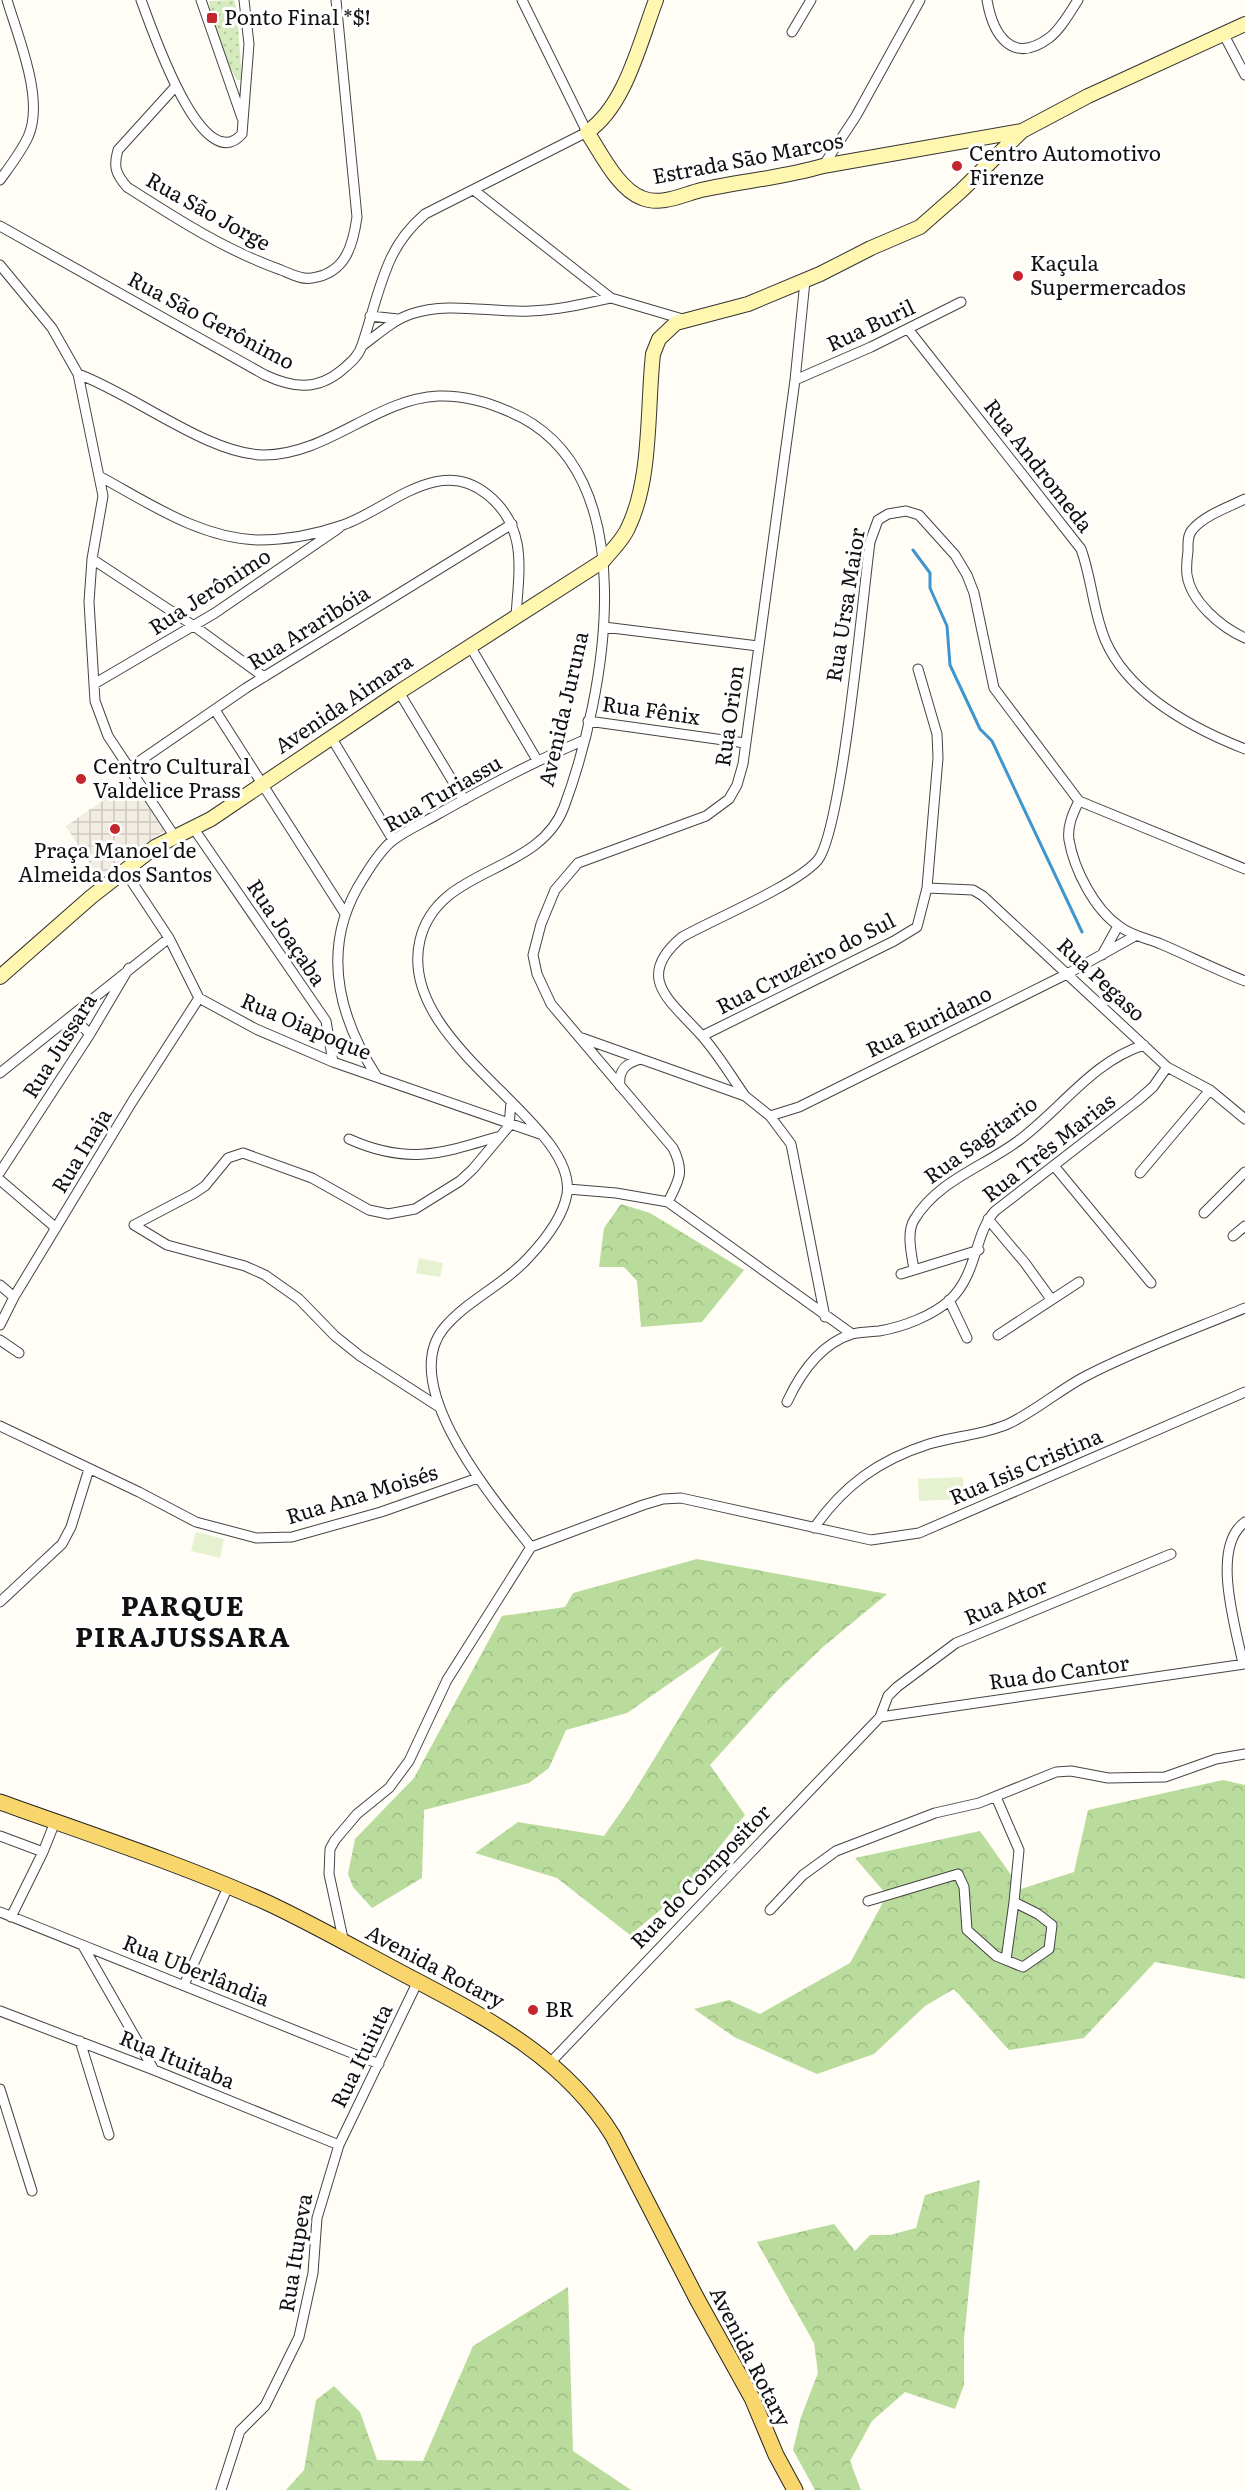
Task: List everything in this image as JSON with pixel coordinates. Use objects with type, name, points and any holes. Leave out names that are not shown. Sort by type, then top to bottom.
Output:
[{"type":"main road","points":[[586,132],[600,123],[616,101],[656,0]]},
{"type":"main road","points":[[603,561],[628,530],[637,505],[645,457],[653,354],[667,330],[676,323],[748,304],[805,281],[920,227],[961,191],[1022,131],[1088,96],[1245,24]]},
{"type":"main road","name":"Estrada São Marcos","points":[[586,132],[631,192],[644,199],[660,201],[701,190],[791,175],[823,166],[1022,131]]},
{"type":"main road","name":"Avenida Aimara","points":[[0,977],[124,870],[155,847],[194,829],[399,692],[603,561]]},
{"type":"main road","name":"Avenida Rotary","points":[[0,1802],[228,1887],[275,1907],[495,2022],[528,2044],[585,2096],[613,2136],[697,2299],[752,2398],[776,2455],[795,2490]]},
{"type":"street","points":[[0,180],[29,136],[34,101],[7,0]]},
{"type":"street","points":[[141,0],[158,48],[189,109],[214,141],[224,145],[235,143],[242,134],[249,44],[244,0]]},
{"type":"street","points":[[201,0],[243,120]]},
{"type":"street","name":"Rua São Jorge","points":[[176,86],[118,150],[114,162],[116,175],[127,187],[243,257],[300,277],[311,278],[331,272],[353,247],[357,217],[336,0]]},
{"type":"street","name":"Estrada São Marcos","points":[[522,0],[586,132]]},
{"type":"street","points":[[792,32],[811,0]]},
{"type":"street","points":[[823,166],[883,72],[920,0]]},
{"type":"street","points":[[987,0],[996,32],[1005,43],[1017,49],[1036,45],[1051,37],[1078,0]]},
{"type":"street","points":[[1224,35],[1245,75]]},
{"type":"street","name":"Rua São Gerônimo","points":[[0,226],[283,384],[303,387],[321,383],[347,366],[362,346],[391,257],[412,225],[425,214],[475,191],[586,132]]},
{"type":"street","points":[[475,191],[611,298],[686,320]]},
{"type":"street","points":[[0,265],[52,328],[78,374],[99,476],[102,510],[92,559],[89,602],[94,684],[100,720],[128,769],[175,837]]},
{"type":"street","name":"Rua Orion","points":[[668,1202],[680,1178],[680,1162],[656,1126],[620,1087],[582,1038],[551,1004],[537,974],[533,955],[541,924],[555,890],[578,863],[695,821],[721,807],[737,785],[743,764],[795,380],[805,281]]},
{"type":"street","points":[[362,346],[398,320],[412,314],[442,308],[528,312],[560,309],[611,298]]},
{"type":"street","name":"Rua Buril","points":[[795,380],[908,329],[961,302]]},
{"type":"street","points":[[370,316],[398,320]]},
{"type":"street","name":"Rua Andromeda","points":[[908,329],[1081,549],[1091,577],[1097,616],[1107,644],[1127,672],[1166,709],[1211,736],[1245,750]]},
{"type":"street","name":"Avenida Juruna","points":[[78,374],[117,391],[216,445],[238,453],[264,455],[303,447],[413,399],[460,397],[496,406],[528,419],[550,436],[582,479],[593,509],[603,561],[604,627],[588,721],[564,807],[555,826],[532,849],[445,896],[434,908],[420,939],[416,968],[423,993],[437,1018],[451,1038],[540,1134],[566,1172],[568,1189]]},
{"type":"street","points":[[99,476],[176,519],[231,538],[260,540],[291,537],[344,525],[398,495],[426,483],[443,480],[464,481],[479,488],[507,514],[512,524],[519,548],[516,616]]},
{"type":"street","points":[[1245,498],[1204,520],[1192,530],[1188,538],[1187,573],[1190,586],[1201,603],[1225,627],[1245,638]]},
{"type":"street","name":"Rua Ursa Maior","points":[[745,1096],[702,1036],[663,994],[658,976],[659,964],[667,949],[682,937],[798,875],[822,855],[832,819],[845,735],[870,542],[878,520],[888,514],[906,511],[919,515],[955,555],[968,575],[974,593],[994,688],[1079,801]]},
{"type":"street","name":"Rua Araribóia","points":[[128,769],[264,677],[512,524]]},
{"type":"street","name":"Rua Jerônimo","points":[[94,684],[194,626],[344,525]]},
{"type":"street","points":[[92,559],[194,626],[264,677]]},
{"type":"street","points":[[604,627],[758,646]]},
{"type":"street","points":[[470,646],[537,760]]},
{"type":"street","name":"Rua Cruzeiro do Sul","points":[[702,1036],[910,933],[917,927],[927,888],[938,758],[937,734],[918,669]]},
{"type":"street","points":[[399,692],[464,800]]},
{"type":"street","points":[[214,710],[344,912]]},
{"type":"street","name":"Rua Fênix","points":[[588,721],[745,743]]},
{"type":"street","points":[[331,737],[393,840]]},
{"type":"street","name":"Rua Turiassu","points":[[377,1077],[358,1048],[344,1011],[337,960],[344,912],[374,862],[393,840],[537,760],[582,741]]},
{"type":"street","points":[[1245,869],[1079,801],[1070,819],[1069,839],[1075,857],[1098,905],[1118,926],[1136,936],[1159,943],[1245,981]]},
{"type":"street","name":"Rua Joaçaba","points":[[194,829],[326,1021],[333,1062]]},
{"type":"street","points":[[124,870],[169,938],[199,998]]},
{"type":"street","name":"Rua Pegaso","points":[[927,888],[966,890],[983,896],[1167,1067],[1210,1090],[1245,1119]]},
{"type":"street","points":[[1102,955],[1118,926]]},
{"type":"street","name":"Rua Euridano","points":[[770,1116],[799,1107],[1067,974],[1136,936]]},
{"type":"street","points":[[0,1073],[169,938]]},
{"type":"street","name":"Rua Jussara","points":[[0,1172],[90,1034],[129,968]]},
{"type":"street","name":"Rua Oiapoque","points":[[199,998],[256,1029],[333,1062],[509,1126],[540,1134]]},
{"type":"street","name":"Rua Inaja","points":[[0,1325],[14,1297],[132,1102],[199,998]]},
{"type":"street","points":[[326,1021],[344,1011]]},
{"type":"street","points":[[70,1016],[90,1034]]},
{"type":"street","points":[[582,1038],[745,1096],[770,1116],[791,1144],[825,1317]]},
{"type":"street","name":"Rua Sagitario","points":[[914,1270],[911,1247],[912,1223],[931,1197],[973,1167],[1017,1142],[1105,1065],[1125,1051],[1144,1045]]},
{"type":"street","points":[[620,1087],[621,1070],[641,1059]]},
{"type":"street","name":"Rua Três Marias","points":[[852,1334],[906,1325],[949,1300],[970,1271],[988,1219],[1137,1101],[1153,1087],[1167,1067]]},
{"type":"street","points":[[1140,1173],[1210,1090]]},
{"type":"street","points":[[439,1407],[360,1356],[335,1336],[298,1299],[265,1275],[245,1266],[167,1245],[135,1225],[205,1186],[228,1158],[243,1153],[312,1178],[369,1210],[400,1214],[415,1209],[460,1181],[509,1126],[512,1102]]},
{"type":"street","points":[[349,1139],[388,1152],[435,1155],[497,1137]]},
{"type":"street","points":[[1055,1167],[1151,1283]]},
{"type":"street","points":[[1204,1213],[1245,1172]]},
{"type":"street","points":[[0,1180],[56,1228]]},
{"type":"street","points":[[345,1942],[329,1874],[330,1849],[334,1840],[357,1814],[389,1788],[409,1761],[447,1680],[531,1547],[478,1478],[439,1407],[431,1363],[435,1340],[446,1325],[522,1264],[539,1246],[564,1205],[568,1189],[616,1193],[668,1202],[825,1317],[852,1334]]},
{"type":"street","points":[[988,1219],[1025,1263],[1051,1299]]},
{"type":"street","points":[[1233,1236],[1245,1226]]},
{"type":"street","points":[[901,1274],[979,1250]]},
{"type":"street","points":[[998,1335],[1079,1282]]},
{"type":"street","points":[[0,1285],[14,1297]]},
{"type":"street","points":[[949,1300],[967,1338]]},
{"type":"street","points":[[814,1528],[832,1502],[851,1483],[890,1460],[929,1444],[988,1431],[1008,1424],[1089,1374],[1245,1308]]},
{"type":"street","points":[[787,1402],[807,1365],[834,1343],[852,1334]]},
{"type":"street","points":[[0,1340],[19,1353]]},
{"type":"street","name":"Rua Isis Cristina","points":[[531,1547],[663,1499],[681,1498],[871,1540],[919,1533],[1245,1392]]},
{"type":"street","name":"Rua Ana Moisés","points":[[0,1426],[196,1522],[256,1538],[292,1537],[381,1512],[478,1478]]},
{"type":"street","points":[[0,1602],[62,1544],[71,1527],[89,1469]]},
{"type":"street","name":"Rua do Cantor","points":[[880,1717],[1244,1664],[1227,1573],[1232,1537],[1245,1522]]},
{"type":"street","name":"Rua Ator","points":[[880,1717],[888,1696],[897,1687],[956,1643],[1171,1554]]},
{"type":"street","name":"Rua do Compositor","points":[[549,2064],[880,1717]]},
{"type":"street","points":[[770,1910],[802,1875],[836,1851],[935,1813],[996,1797],[1056,1772],[1071,1771],[1108,1778],[1165,1777],[1216,1759],[1245,1754]]},
{"type":"street","points":[[996,1797],[1019,1850],[1006,1960]]},
{"type":"street","points":[[11,1917],[55,1822]]},
{"type":"street","points":[[0,1836],[43,1852]]},
{"type":"street","points":[[868,1901],[958,1874],[964,1887],[967,1930],[996,1956],[1023,1967],[1049,1948],[1052,1925],[1038,1914],[1014,1902]]},
{"type":"street","points":[[184,1984],[228,1887]]},
{"type":"street","name":"Rua Uberlândia","points":[[0,1912],[379,2064]]},
{"type":"street","points":[[83,1946],[154,2070]]},
{"type":"street","name":"Rua Ituiuta","points":[[339,2145],[418,1982]]},
{"type":"street","name":"Rua Ituitaba","points":[[0,2011],[339,2145]]},
{"type":"street","points":[[80,2042],[109,2135]]},
{"type":"street","points":[[0,2089],[32,2191]]},
{"type":"street","name":"Rua Itupeva","points":[[220,2490],[240,2431],[265,2406],[299,2337],[313,2273],[320,2202],[339,2145]]},
{"type":"green space","points":[[234,0],[237,11],[242,80],[237,80],[223,52],[215,32],[209,1]]},
{"type":"green space","points":[[621,1204],[650,1213],[744,1270],[702,1322],[641,1327],[637,1281],[624,1267],[599,1267],[604,1228]]},
{"type":"green space","points":[[419,1258],[443,1263],[440,1277],[416,1273]]},
{"type":"green space","points":[[963,1477],[964,1499],[919,1501],[918,1479]]},
{"type":"green space","points":[[196,1532],[224,1539],[220,1558],[191,1551]]},
{"type":"green space","points":[[697,1559],[887,1594],[823,1647],[777,1691],[710,1765],[745,1815],[685,1890],[630,1935],[557,1878],[475,1853],[518,1822],[604,1836],[629,1800],[723,1646],[627,1713],[566,1730],[549,1768],[529,1783],[424,1810],[422,1878],[372,1908],[353,1887],[348,1874],[355,1839],[414,1778],[502,1616],[565,1607],[573,1593]]},
{"type":"green space","points":[[1223,1780],[1245,1785],[1245,1979],[1155,1962],[1084,2038],[1009,2050],[954,1989],[925,2006],[874,2054],[817,2074],[734,2037],[694,2009],[729,2000],[760,2014],[850,1963],[887,1895],[855,1858],[980,1831],[1021,1889],[1074,1872],[1088,1810]]},
{"type":"green space","points":[[980,2180],[964,2339],[964,2385],[955,2409],[905,2392],[872,2421],[850,2461],[861,2490],[815,2490],[793,2450],[801,2417],[818,2373],[814,2343],[757,2242],[834,2224],[855,2251],[870,2235],[890,2235],[916,2228],[925,2195]]},
{"type":"green space","points":[[568,2287],[573,2451],[631,2490],[286,2490],[304,2470],[316,2400],[334,2386],[360,2412],[377,2460],[423,2461],[473,2346]]},
{"type":"shaded area","name":"Praça Manoel de Almeida dos Santos","points":[[131,781],[164,831],[98,877],[66,826]]},
{"type":"waterway","points":[[913,550],[930,573],[930,588],[947,626],[950,665],[980,729],[992,741],[1082,932]]},
{"type":"place","name":"Ponto Final *$!","points":[[212,18]]},
{"type":"place","name":"Centro Automotivo Firenze","points":[[957,166]]},
{"type":"place","name":"Kaçula Supermercados","points":[[1018,276]]},
{"type":"place","name":"Centro Cultural Valdelice Prass","points":[[81,779]]},
{"type":"place","name":"Praça Manoel de Almeida dos Santos","points":[[115,829]]},
{"type":"place","name":"BR","points":[[533,2010]]},
{"type":"district","name":"PARQUE PIRAJUSSARA","points":[[183,1622]]}]
